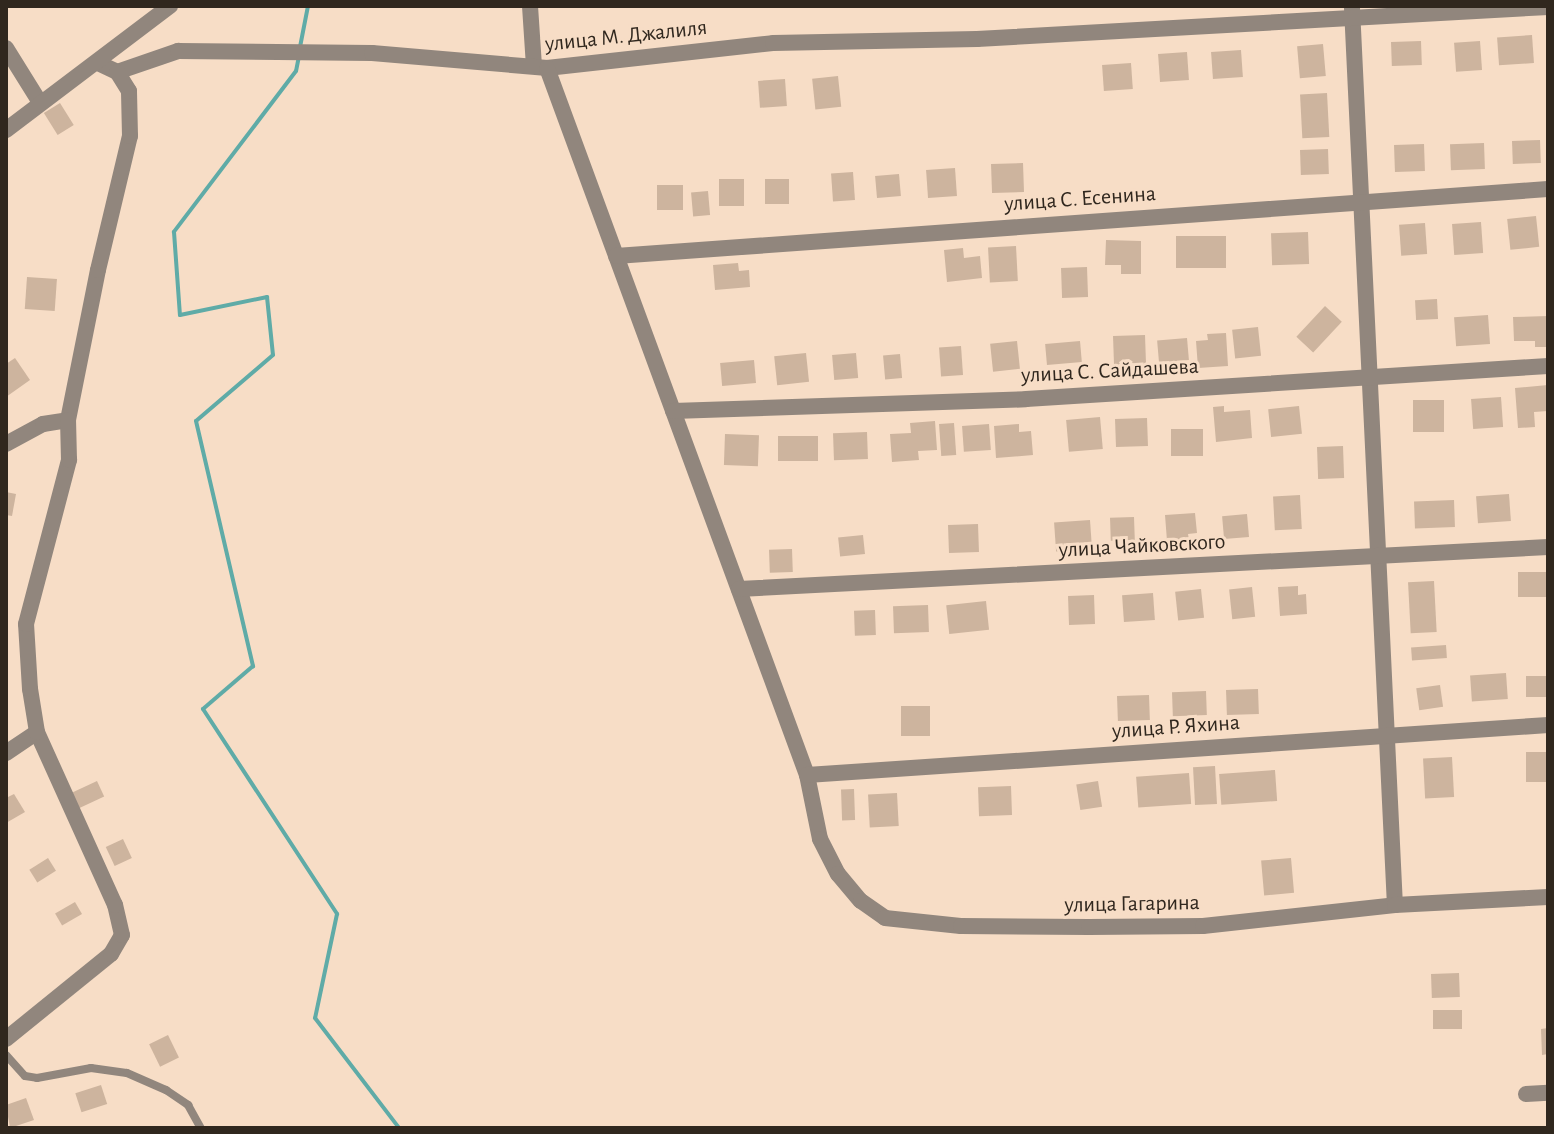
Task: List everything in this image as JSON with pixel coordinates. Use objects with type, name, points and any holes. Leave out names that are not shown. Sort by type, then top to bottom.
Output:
[{"type":"street","points":[[6,130],[39,101],[98,63],[120,41],[162,15],[170,6]]},
{"type":"street","name":"улица Гагарина","points":[[530,6],[540,67],[616,256],[807,775],[820,839],[838,874],[861,901],[885,918],[961,926],[1203,926],[1395,905],[1548,897]]},
{"type":"street","name":"улица М. Джалиля","points":[[117,72],[178,51],[372,53],[540,67],[773,43],[977,39],[1352,11],[1548,7]]},
{"type":"street","points":[[1352,11],[1380,556],[1384,733],[1395,905]]},
{"type":"street","points":[[6,48],[39,101]]},
{"type":"street","points":[[6,1039],[111,954],[122,935],[115,905],[37,732],[30,689],[26,624],[69,460],[68,420],[130,136],[129,91],[117,72],[98,63]]},
{"type":"street","name":"улица С. Есенина","points":[[616,256],[1548,189]]},
{"type":"street","name":"улица С. Сайдашева","points":[[673,411],[1026,399],[1548,366]]},
{"type":"street","points":[[6,444],[43,424],[68,420]]},
{"type":"street","name":"улица Чайковского","points":[[739,589],[1548,547]]},
{"type":"street","name":"улица Р. Яхина","points":[[807,775],[1384,733],[1548,725]]},
{"type":"street","points":[[6,753],[37,732]]},
{"type":"street","points":[[1526,1094],[1548,1093]]},
{"type":"lane","points":[[6,1055],[25,1076],[37,1078],[91,1068],[127,1073],[166,1090],[188,1105],[201,1128]]},
{"type":"building","points":[[1532,35],[1534,63],[1499,65],[1497,37]]},
{"type":"building","points":[[1421,41],[1422,65],[1392,66],[1391,42]]},
{"type":"building","points":[[1480,41],[1482,70],[1456,72],[1454,43]]},
{"type":"building","points":[[1323,44],[1326,76],[1300,78],[1297,46]]},
{"type":"building","points":[[1241,50],[1243,77],[1213,79],[1211,52]]},
{"type":"building","points":[[1187,52],[1189,80],[1160,82],[1158,54]]},
{"type":"building","points":[[1131,63],[1133,89],[1104,91],[1102,65]]},
{"type":"building","points":[[838,76],[841,107],[815,110],[812,79]]},
{"type":"building","points":[[785,79],[787,106],[760,108],[758,81]]},
{"type":"building","points":[[1327,93],[1329,137],[1302,138],[1300,94]]},
{"type":"building","points":[[60,103],[74,125],[58,135],[44,113]]},
{"type":"building","points":[[1540,140],[1541,163],[1513,164],[1512,141]]},
{"type":"building","points":[[1484,143],[1485,169],[1451,170],[1450,144]]},
{"type":"building","points":[[1424,144],[1425,171],[1395,172],[1394,145]]},
{"type":"building","points":[[1328,149],[1329,174],[1301,175],[1300,150]]},
{"type":"building","points":[[1023,163],[1024,192],[992,193],[991,164]]},
{"type":"building","points":[[955,168],[957,196],[928,198],[926,170]]},
{"type":"building","points":[[853,172],[855,200],[833,201],[831,174]]},
{"type":"building","points":[[899,174],[901,196],[877,198],[875,176]]},
{"type":"building","points":[[719,179],[744,179],[744,206],[719,206]]},
{"type":"building","points":[[765,179],[789,179],[789,204],[765,204]]},
{"type":"building","points":[[657,185],[683,185],[683,210],[657,210]]},
{"type":"building","points":[[708,191],[710,215],[693,216],[691,192]]},
{"type":"building","points":[[1536,216],[1539,247],[1510,250],[1507,219]]},
{"type":"building","points":[[1481,222],[1483,253],[1454,255],[1452,224]]},
{"type":"building","points":[[1425,223],[1427,254],[1401,256],[1399,225]]},
{"type":"building","points":[[1308,232],[1309,264],[1272,265],[1271,233]]},
{"type":"building","points":[[1176,236],[1226,236],[1226,268],[1176,268]]},
{"type":"building","points":[[1106,240],[1141,241],[1141,274],[1121,274],[1121,265],[1105,265]]},
{"type":"building","points":[[1016,246],[1018,281],[990,282],[988,247]]},
{"type":"building","points":[[963,248],[964,258],[980,256],[982,278],[947,282],[944,250]]},
{"type":"building","points":[[738,263],[739,271],[749,270],[750,287],[715,290],[713,265]]},
{"type":"building","points":[[1087,267],[1088,297],[1062,298],[1061,268]]},
{"type":"building","points":[[27,277],[57,279],[55,311],[25,309]]},
{"type":"building","points":[[1437,299],[1438,319],[1416,320],[1415,300]]},
{"type":"building","points":[[1325,306],[1342,322],[1313,352],[1296,337]]},
{"type":"building","points":[[1488,315],[1490,344],[1456,346],[1454,317]]},
{"type":"building","points":[[1548,316],[1548,347],[1535,347],[1535,341],[1514,341],[1513,317]]},
{"type":"building","points":[[1258,327],[1261,356],[1235,359],[1232,330]]},
{"type":"building","points":[[1226,333],[1228,366],[1198,368],[1196,341],[1208,340],[1207,334]]},
{"type":"building","points":[[1145,335],[1146,365],[1114,366],[1113,336]]},
{"type":"building","points":[[1187,338],[1189,360],[1159,363],[1157,341]]},
{"type":"building","points":[[1017,341],[1020,369],[993,372],[990,344]]},
{"type":"building","points":[[1080,341],[1082,362],[1047,365],[1045,344]]},
{"type":"building","points":[[961,346],[963,375],[941,376],[939,348]]},
{"type":"building","points":[[806,353],[809,382],[777,385],[774,356]]},
{"type":"building","points":[[856,353],[858,378],[834,380],[832,355]]},
{"type":"building","points":[[900,354],[902,378],[885,379],[883,355]]},
{"type":"building","points":[[15,358],[30,380],[6,397],[6,364]]},
{"type":"building","points":[[754,360],[756,383],[722,386],[720,363]]},
{"type":"building","points":[[1548,385],[1548,411],[1534,412],[1535,427],[1518,428],[1515,388]]},
{"type":"building","points":[[1501,397],[1503,427],[1473,429],[1471,399]]},
{"type":"building","points":[[1413,400],[1444,400],[1444,432],[1413,432]]},
{"type":"building","points":[[1224,406],[1224,412],[1250,410],[1252,438],[1216,442],[1213,407]]},
{"type":"building","points":[[1299,406],[1302,434],[1271,437],[1268,409]]},
{"type":"building","points":[[1100,417],[1103,449],[1069,452],[1066,420]]},
{"type":"building","points":[[1147,418],[1148,446],[1116,447],[1115,419]]},
{"type":"building","points":[[935,421],[937,450],[918,451],[919,460],[892,462],[890,434],[911,433],[910,423]]},
{"type":"building","points":[[954,423],[956,455],[941,456],[939,424]]},
{"type":"building","points":[[989,424],[991,450],[964,452],[962,426]]},
{"type":"building","points":[[1019,424],[1019,432],[1031,431],[1033,455],[996,458],[994,426]]},
{"type":"building","points":[[1171,429],[1203,429],[1203,456],[1171,456]]},
{"type":"building","points":[[867,432],[868,459],[834,460],[833,433]]},
{"type":"building","points":[[725,434],[759,435],[758,466],[724,465]]},
{"type":"building","points":[[778,436],[818,436],[818,461],[778,461]]},
{"type":"building","points":[[1343,446],[1344,478],[1318,479],[1317,447]]},
{"type":"building","points":[[6,492],[16,494],[12,516],[6,515]]},
{"type":"building","points":[[1509,494],[1511,521],[1478,523],[1476,496]]},
{"type":"building","points":[[1300,495],[1302,529],[1275,530],[1273,496]]},
{"type":"building","points":[[1454,500],[1455,527],[1415,528],[1414,501]]},
{"type":"building","points":[[1195,513],[1197,533],[1188,534],[1189,540],[1167,541],[1165,515]]},
{"type":"building","points":[[1247,514],[1249,537],[1224,539],[1222,516]]},
{"type":"building","points":[[1134,517],[1135,540],[1111,541],[1110,518]]},
{"type":"building","points":[[1090,520],[1092,549],[1056,551],[1054,523]]},
{"type":"building","points":[[978,524],[979,552],[949,553],[948,525]]},
{"type":"building","points":[[863,535],[865,554],[840,557],[838,538]]},
{"type":"building","points":[[792,549],[793,572],[770,573],[769,550]]},
{"type":"building","points":[[1518,572],[1548,572],[1548,597],[1518,597]]},
{"type":"building","points":[[1434,581],[1437,632],[1411,633],[1408,582]]},
{"type":"building","points":[[1298,586],[1298,595],[1306,594],[1307,614],[1280,616],[1278,587]]},
{"type":"building","points":[[1252,587],[1255,617],[1232,619],[1229,589]]},
{"type":"building","points":[[1201,589],[1204,618],[1178,621],[1175,592]]},
{"type":"building","points":[[1153,593],[1155,620],[1124,622],[1122,595]]},
{"type":"building","points":[[1094,595],[1095,624],[1069,625],[1068,596]]},
{"type":"building","points":[[986,601],[989,630],[949,634],[946,605]]},
{"type":"building","points":[[928,605],[929,632],[894,633],[893,606]]},
{"type":"building","points":[[875,610],[876,635],[855,636],[854,611]]},
{"type":"building","points":[[1446,645],[1447,658],[1412,660],[1411,647]]},
{"type":"building","points":[[1506,673],[1508,699],[1472,701],[1470,676]]},
{"type":"building","points":[[1526,676],[1548,676],[1548,697],[1526,697]]},
{"type":"building","points":[[1440,685],[1443,707],[1419,710],[1416,688]]},
{"type":"building","points":[[1258,689],[1259,714],[1227,715],[1226,690]]},
{"type":"building","points":[[1206,691],[1207,715],[1173,716],[1172,692]]},
{"type":"building","points":[[1149,695],[1150,720],[1118,721],[1117,696]]},
{"type":"building","points":[[901,706],[930,706],[930,736],[901,736]]},
{"type":"building","points":[[1526,752],[1548,752],[1548,782],[1526,782]]},
{"type":"building","points":[[1452,757],[1454,797],[1425,798],[1423,759]]},
{"type":"building","points":[[1215,766],[1217,804],[1195,805],[1193,767]]},
{"type":"building","points":[[1275,770],[1277,801],[1221,805],[1219,774]]},
{"type":"building","points":[[1189,773],[1191,804],[1138,808],[1136,777]]},
{"type":"building","points":[[97,781],[104,796],[78,809],[71,793]]},
{"type":"building","points":[[1098,781],[1102,807],[1080,810],[1076,784]]},
{"type":"building","points":[[1011,786],[1012,815],[979,816],[978,787]]},
{"type":"building","points":[[841,789],[854,789],[855,820],[842,820]]},
{"type":"building","points":[[897,793],[899,826],[870,827],[868,795]]},
{"type":"building","points":[[14,794],[25,812],[6,823],[6,798]]},
{"type":"building","points":[[123,839],[132,858],[115,866],[106,847]]},
{"type":"building","points":[[48,858],[56,871],[37,882],[29,870]]},
{"type":"building","points":[[1291,858],[1294,893],[1264,895],[1261,861]]},
{"type":"building","points":[[75,902],[82,914],[62,926],[55,913]]},
{"type":"building","points":[[1459,973],[1460,997],[1432,998],[1431,974]]},
{"type":"building","points":[[1433,1010],[1462,1010],[1462,1029],[1433,1029]]},
{"type":"building","points":[[1548,1028],[1548,1054],[1542,1055],[1541,1029]]},
{"type":"building","points":[[168,1035],[179,1057],[160,1067],[149,1044]]},
{"type":"building","points":[[101,1085],[107,1104],[82,1112],[75,1093]]},
{"type":"building","points":[[26,1098],[34,1120],[10,1128],[6,1105]]},
{"type":"waterway","points":[[300,47],[308,6]]},
{"type":"waterway","points":[[299,56],[296,71],[174,232],[180,315],[267,297],[273,355],[196,421],[253,666],[203,709],[337,914],[315,1018],[399,1128]]}]
